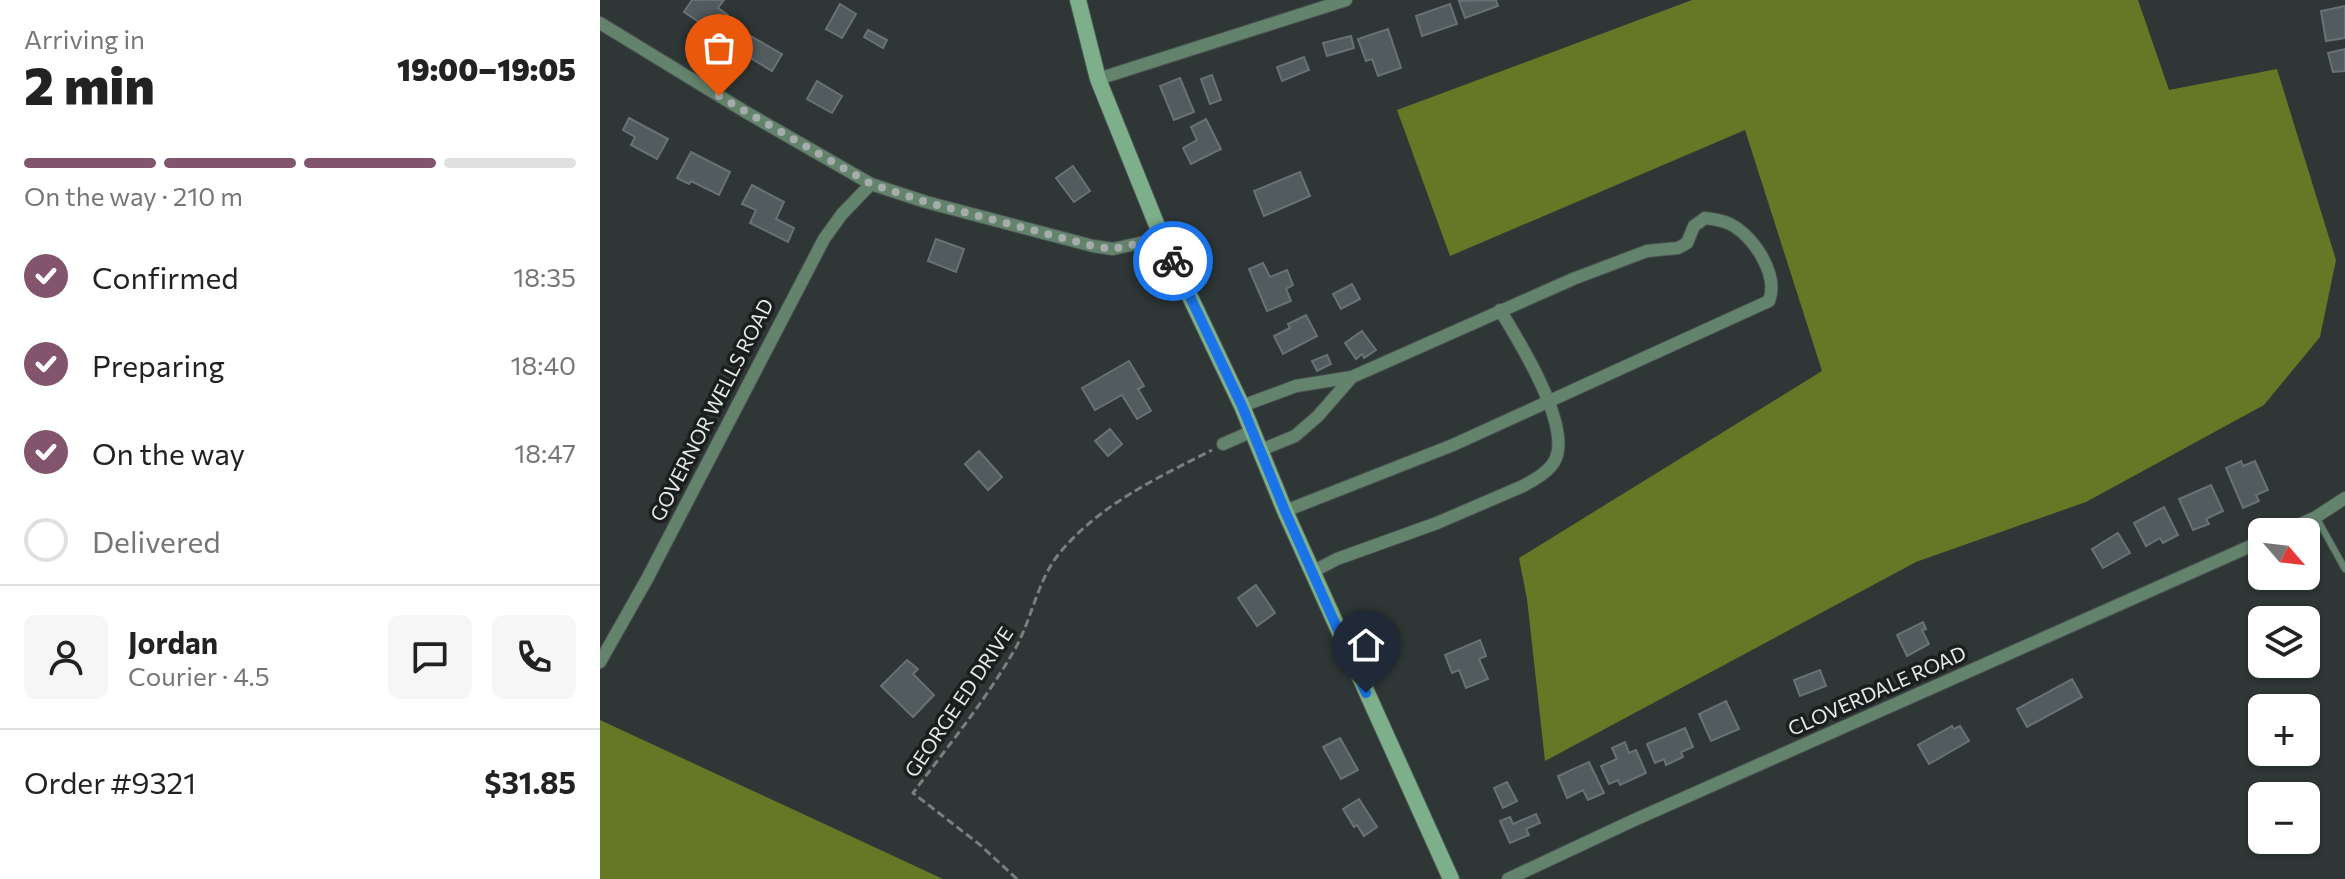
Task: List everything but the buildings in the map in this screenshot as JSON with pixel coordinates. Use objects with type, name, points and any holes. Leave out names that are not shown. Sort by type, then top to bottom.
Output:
[{"type":"main road","points":[[1078,0],[1098,79],[1162,238],[1242,406],[1285,511],[1451,879]]},
{"type":"street","points":[[1098,79],[1346,0]]},
{"type":"street","points":[[600,23],[871,184],[926,202],[1093,246],[1113,249],[1162,238]]},
{"type":"street","name":"GOVERNOR WELLS ROAD","points":[[600,662],[655,566],[824,239],[842,214],[871,184]]},
{"type":"street","points":[[1242,406],[1296,386],[1352,377],[1500,310],[1622,260],[1647,251],[1678,248],[1687,243],[1694,226],[1705,218],[1731,224],[1743,233],[1766,266],[1772,293],[1769,301],[1453,445],[1285,511]]},
{"type":"street","points":[[1312,572],[1362,549],[1437,523],[1535,479],[1556,459],[1559,442],[1548,401],[1500,310]]},
{"type":"street","points":[[1261,450],[1295,436],[1318,416],[1352,377]]},
{"type":"street","points":[[1223,444],[1253,431]]},
{"type":"street","points":[[2316,517],[2345,498]]},
{"type":"street","name":"CLOVERDALE ROAD","points":[[1508,879],[2248,547]]},
{"type":"lane","points":[[2316,517],[2345,569]]},
{"type":"path","name":"GEORGE ED DRIVE","points":[[1017,879],[979,844],[913,793],[1007,662],[1024,632],[1036,595],[1063,550],[1084,527],[1133,490],[1223,444]]},
{"type":"green space","points":[[1692,0],[2138,0],[2169,90],[2277,69],[2336,260],[2320,337],[2264,405],[2086,502],[1916,562],[1545,761],[1527,599],[1519,558],[1822,371],[1745,130],[1450,256],[1397,110]]},
{"type":"green space","points":[[600,720],[943,879],[600,879]]},
{"type":"way so far","points":[[719,96],[871,184],[926,202],[1093,246],[1113,249],[1162,238],[1173,261]]},
{"type":"route","points":[[1173,261],[1242,406],[1366,693]]}]
